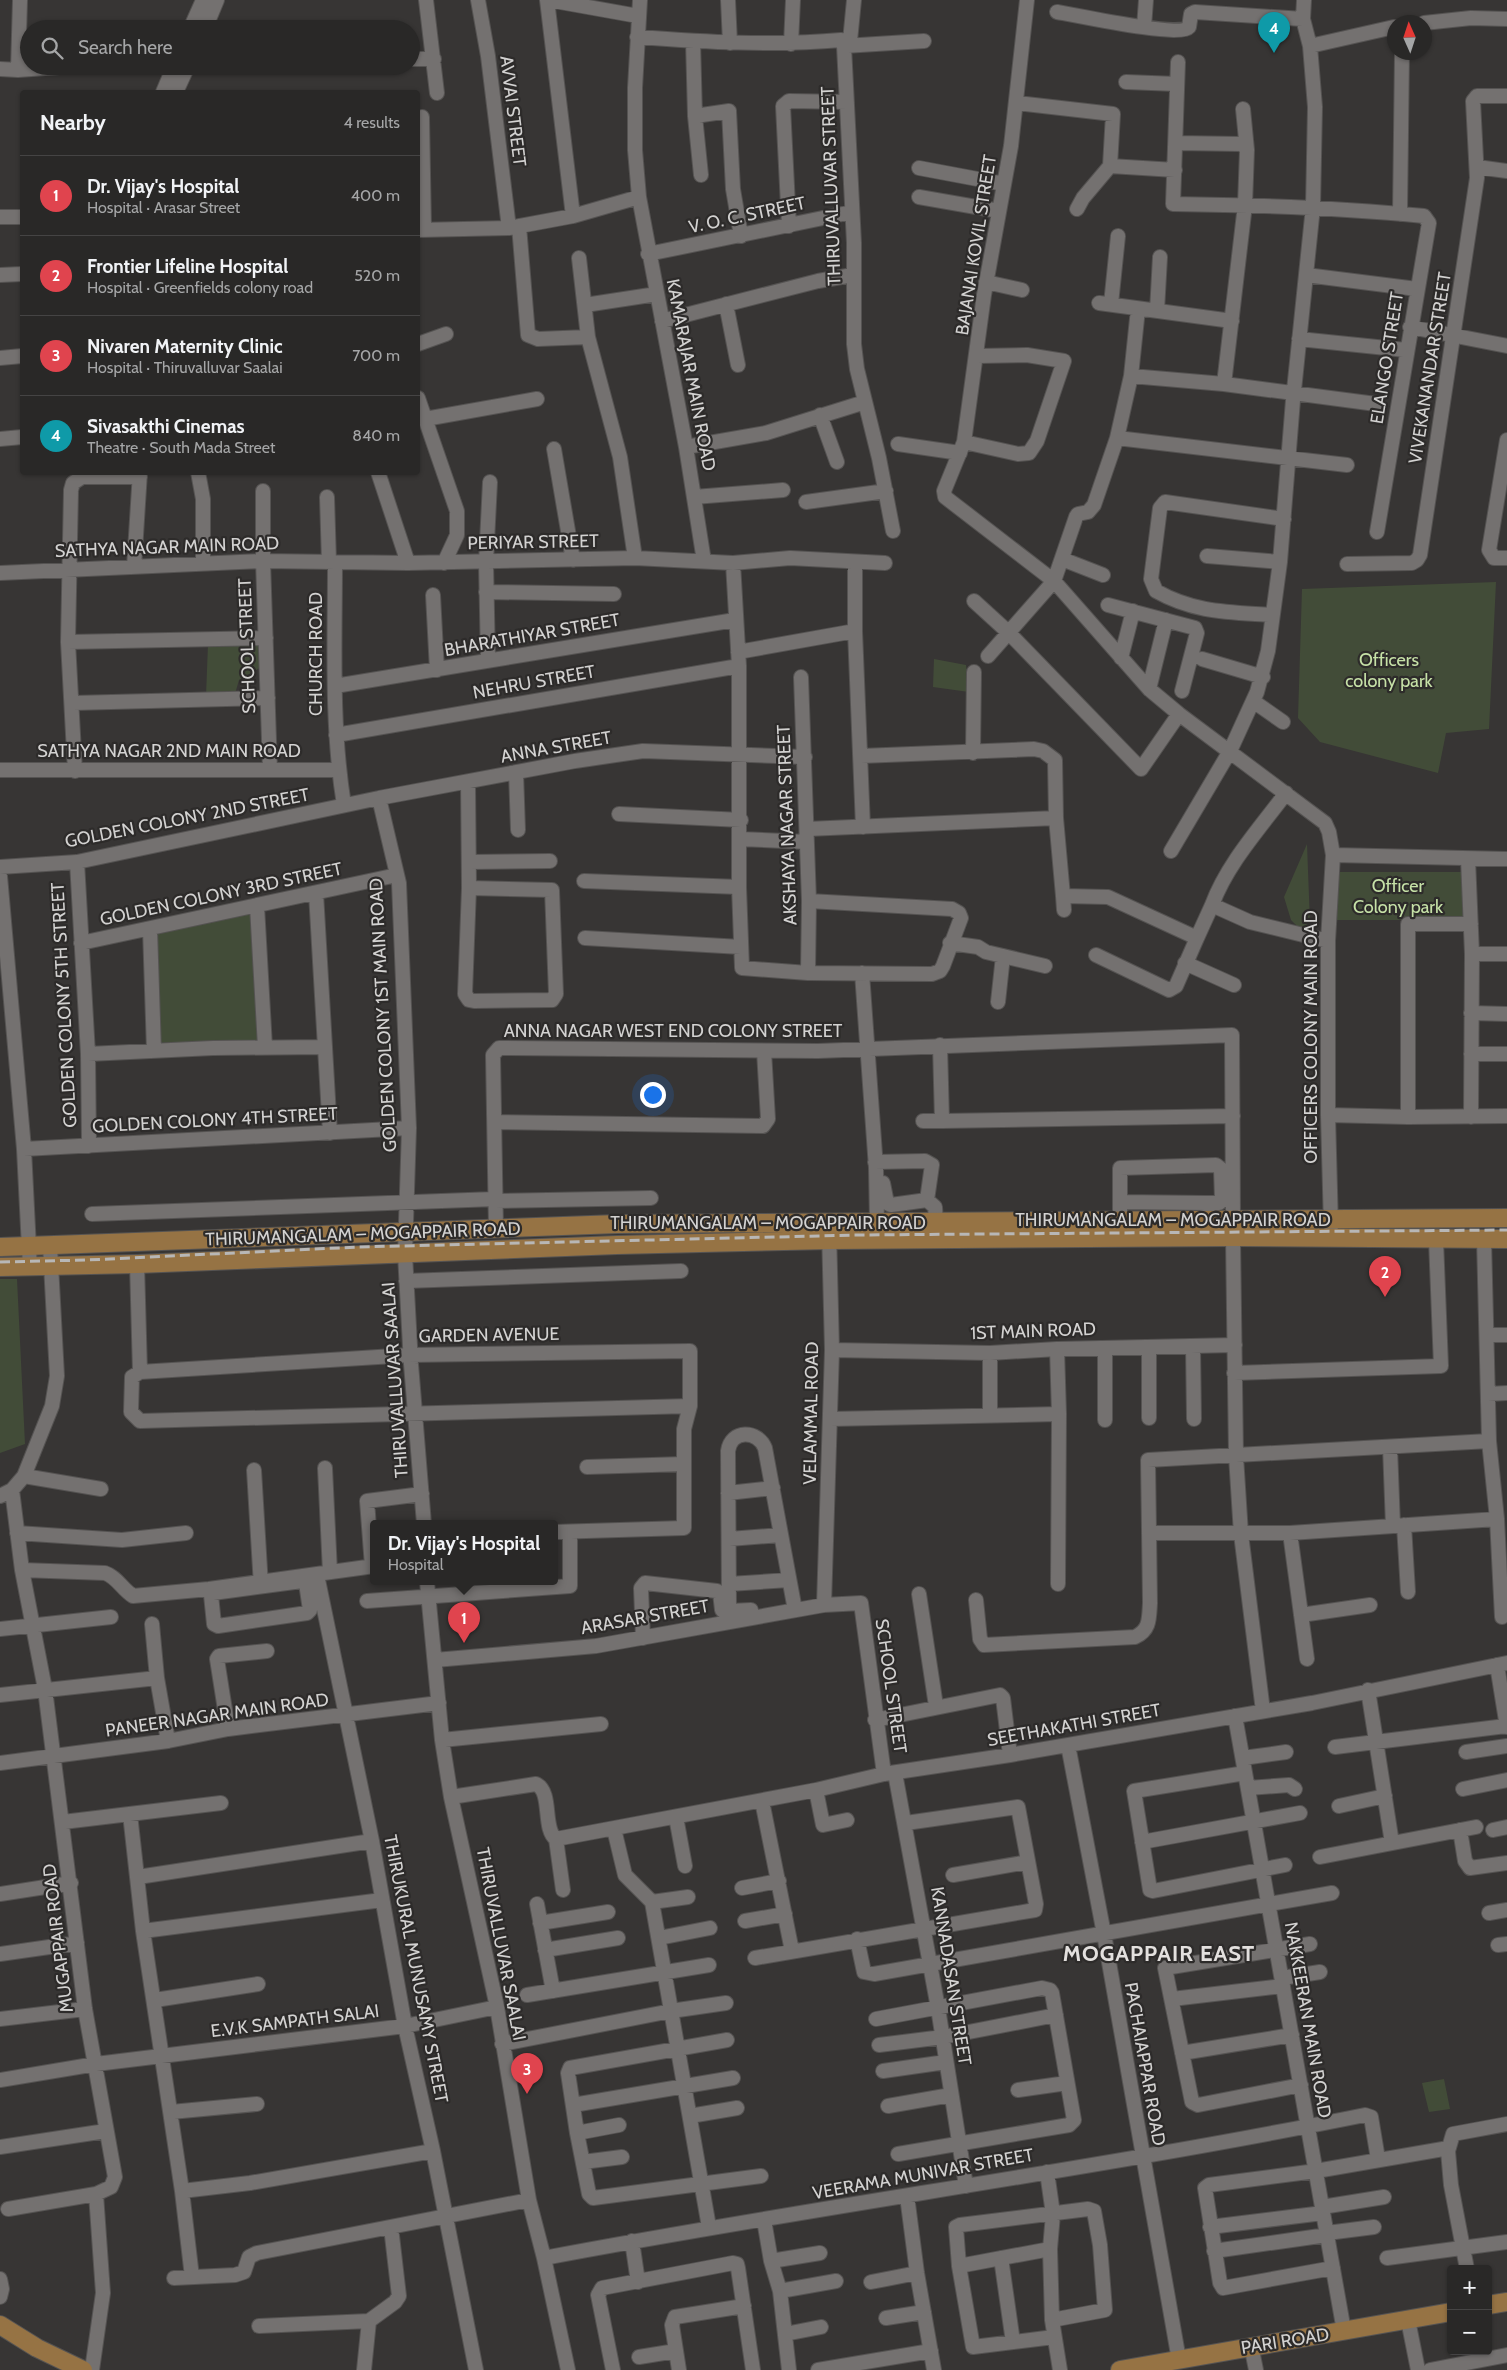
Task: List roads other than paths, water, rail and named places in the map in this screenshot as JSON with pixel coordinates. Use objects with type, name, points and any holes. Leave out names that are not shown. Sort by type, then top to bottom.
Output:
[{"type":"main road","name":"THIRUMANGALAM – MOGAPPAIR ROAD","points":[[0,1247],[618,1224],[1120,1220],[1207,1212],[1233,1220],[1507,1218]]},
{"type":"main road","name":"THIRUMANGALAM – MOGAPPAIR ROAD","points":[[0,1267],[30,1268],[617,1245],[830,1240],[1507,1239]]},
{"type":"main road","points":[[1492,2304],[1507,2302]]},
{"type":"main road","name":"PARI ROAD","points":[[1120,2370],[1251,2345],[1447,2313]]},
{"type":"main road","points":[[0,2324],[37,2348],[83,2370]]},
{"type":"street","points":[[0,69],[18,70],[20,0]]},
{"type":"street","points":[[194,20],[203,0]]},
{"type":"street","points":[[209,20],[217,0]]},
{"type":"street","points":[[426,0],[437,93]]},
{"type":"street","name":"AVVAI STREET","points":[[478,0],[514,227],[528,335],[531,338],[538,339],[588,337]]},
{"type":"street","points":[[573,216],[548,0],[638,16]]},
{"type":"street","name":"KAMARAJAR MAIN ROAD","points":[[640,0],[637,37],[635,150],[639,197],[648,254],[686,447],[704,561]]},
{"type":"street","points":[[728,0],[730,43]]},
{"type":"street","points":[[791,44],[793,0]]},
{"type":"street","points":[[844,46],[850,41],[854,0]]},
{"type":"street","points":[[1144,27],[1146,0]]},
{"type":"street","points":[[1171,851],[1230,751],[1263,677],[1280,562],[1293,394],[1313,208],[1315,118],[1310,46],[1303,19],[1304,0]]},
{"type":"street","name":"BAJANAI KOVIL STREET","points":[[944,491],[962,447],[977,356],[986,282],[1017,102],[1022,1]]},
{"type":"street","points":[[1057,12],[1161,30],[1186,30],[1191,14],[1195,12],[1303,19]]},
{"type":"street","points":[[1432,22],[1471,18],[1507,19]]},
{"type":"street","points":[[1310,46],[1387,29]]},
{"type":"street","points":[[637,37],[730,43],[791,44],[841,40],[844,46]]},
{"type":"street","points":[[693,41],[695,116],[701,175]]},
{"type":"street","points":[[844,46],[924,41]]},
{"type":"street","name":"THIRUVALLUVAR STREET","points":[[844,46],[852,212],[854,344],[893,532]]},
{"type":"street","points":[[420,59],[434,59]]},
{"type":"street","points":[[1400,214],[1402,60]]},
{"type":"street","points":[[1110,166],[1175,170],[1178,62]]},
{"type":"street","points":[[164,90],[170,75]]},
{"type":"street","points":[[177,90],[184,75]]},
{"type":"street","points":[[1126,82],[1177,84]]},
{"type":"street","name":"VIVEKANANDAR STREET","points":[[1347,564],[1403,564],[1417,560],[1420,555],[1477,178],[1472,105],[1474,98],[1480,96],[1507,96]]},
{"type":"street","points":[[790,226],[783,106],[789,101],[847,102]]},
{"type":"street","points":[[1017,102],[1113,114],[1110,166],[1083,198],[1077,209]]},
{"type":"street","points":[[1224,384],[1245,205],[1247,150],[1245,147],[1243,109]]},
{"type":"street","points":[[695,116],[729,111],[733,189],[742,236]]},
{"type":"street","points":[[422,118],[421,230],[514,227],[573,216],[639,197]]},
{"type":"street","points":[[1176,143],[1241,144],[1245,147]]},
{"type":"street","points":[[1477,167],[1507,171]]},
{"type":"street","points":[[919,168],[1004,184]]},
{"type":"street","name":"ELANGO STREET","points":[[1175,170],[1173,204],[1245,205],[1400,214],[1424,216],[1429,223],[1406,350],[1378,532]]},
{"type":"street","points":[[919,197],[999,211]]},
{"type":"street","name":"V. O. C. STREET","points":[[648,254],[852,212]]},
{"type":"street","points":[[0,217],[20,217]]},
{"type":"street","points":[[1118,236],[1105,304],[1232,321]]},
{"type":"street","points":[[1157,311],[1160,257]]},
{"type":"street","points":[[579,258],[588,337],[620,457],[635,558]]},
{"type":"street","points":[[0,275],[20,274]]},
{"type":"street","points":[[1306,274],[1418,289]]},
{"type":"street","points":[[662,321],[818,281],[854,275]]},
{"type":"street","points":[[986,282],[1022,290]]},
{"type":"street","points":[[584,305],[656,294]]},
{"type":"street","points":[[726,304],[738,365]]},
{"type":"street","points":[[988,656],[1054,581],[1076,517],[1078,514],[1088,512],[1094,505],[1117,438],[1131,376],[1138,309]]},
{"type":"street","points":[[1410,327],[1507,346]]},
{"type":"street","points":[[420,343],[446,334]]},
{"type":"street","points":[[1299,339],[1406,350]]},
{"type":"street","points":[[898,444],[962,447],[1018,454],[1029,453],[1037,441],[1064,361],[1027,355],[977,356]]},
{"type":"street","points":[[0,358],[20,356]]},
{"type":"street","points":[[1131,376],[1224,384],[1376,404]]},
{"type":"street","points":[[426,419],[537,400]]},
{"type":"street","points":[[686,447],[766,433],[865,402]]},
{"type":"street","points":[[420,403],[457,511],[457,535],[444,563]]},
{"type":"street","points":[[820,415],[837,462]]},
{"type":"street","points":[[0,439],[20,433]]},
{"type":"street","points":[[1117,438],[1288,460],[1348,465]]},
{"type":"street","points":[[1507,440],[1489,550],[1494,558],[1507,558]]},
{"type":"street","points":[[554,448],[573,560]]},
{"type":"street","points":[[75,771],[68,642],[69,570],[73,483],[82,477],[140,475],[134,567]]},
{"type":"street","points":[[199,475],[203,499],[203,564]]},
{"type":"street","points":[[379,475],[408,563]]},
{"type":"street","points":[[488,661],[486,562],[490,482]]},
{"type":"street","points":[[694,497],[783,490]]},
{"type":"street","name":"SCHOOL STREET","points":[[263,491],[263,561],[270,770]]},
{"type":"street","points":[[806,502],[886,491]]},
{"type":"street","name":"OFFICERS COLONY MAIN ROAD","points":[[944,491],[948,501],[1054,581],[1149,689],[1179,714],[1325,823],[1329,832],[1333,855],[1328,941],[1328,1115],[1332,1238]]},
{"type":"street","name":"CHURCH ROAD","points":[[327,497],[332,562],[336,735],[338,770],[344,805]]},
{"type":"street","points":[[1272,615],[1200,609],[1180,603],[1156,591],[1151,578],[1160,508],[1165,502],[1284,519]]},
{"type":"street","points":[[1207,556],[1280,562]]},
{"type":"street","name":"PERIYAR STREET","points":[[332,562],[444,563],[635,558],[732,563],[790,558],[885,563]]},
{"type":"street","points":[[1062,559],[1103,575]]},
{"type":"street","name":"SATHYA NAGAR MAIN ROAD","points":[[0,573],[263,561],[332,562]]},
{"type":"street","points":[[855,562],[855,631],[863,827]]},
{"type":"street","points":[[732,563],[738,659],[742,968],[808,972],[932,974],[940,971],[943,966],[950,943],[961,918],[959,913],[952,909],[809,901]]},
{"type":"street","points":[[486,592],[614,594]]},
{"type":"street","points":[[433,595],[437,670]]},
{"type":"street","points":[[974,601],[1008,632],[1141,769],[1179,714]]},
{"type":"street","points":[[1108,605],[1196,630],[1182,691]]},
{"type":"street","points":[[1121,658],[1133,612]]},
{"type":"street","name":"BHARATHIYAR STREET","points":[[335,686],[735,620]]},
{"type":"street","points":[[1149,689],[1166,620]]},
{"type":"street","name":"NEHRU STREET","points":[[336,735],[738,659],[855,631]]},
{"type":"street","points":[[68,642],[266,638]]},
{"type":"street","points":[[1202,659],[1263,677]]},
{"type":"street","points":[[973,752],[974,672]]},
{"type":"street","name":"AKSHAYA NAGAR STREET","points":[[801,676],[809,901],[808,972]]},
{"type":"street","points":[[72,703],[268,698]]},
{"type":"street","points":[[1253,701],[1283,722]]},
{"type":"street","points":[[861,756],[1034,750],[1048,754],[1055,760],[1056,818],[1064,910]]},
{"type":"street","name":"ANNA STREET","points":[[380,798],[516,772],[642,751],[805,757]]},
{"type":"street","name":"SATHYA NAGAR 2ND MAIN ROAD","points":[[0,770],[338,770]]},
{"type":"street","points":[[516,772],[518,830]]},
{"type":"street","points":[[468,782],[469,888],[465,994],[469,1000],[474,1001],[549,1001],[555,998],[552,890],[469,888]]},
{"type":"street","points":[[1096,955],[1168,990],[1176,986],[1212,905],[1233,865],[1286,793]]},
{"type":"street","name":"GOLDEN COLONY 2ND STREET","points":[[0,867],[77,862],[380,798]]},
{"type":"street","name":"GOLDEN COLONY 1ST MAIN ROAD","points":[[380,798],[399,884],[409,1128],[405,1233]]},
{"type":"street","points":[[619,814],[741,820]]},
{"type":"street","points":[[740,839],[807,835],[863,827],[1056,818]]},
{"type":"street","points":[[1333,855],[1507,859]]},
{"type":"street","points":[[1468,859],[1472,954],[1471,1117]]},
{"type":"street","points":[[468,862],[550,861]]},
{"type":"street","name":"GOLDEN COLONY 5TH STREET","points":[[77,862],[88,1054],[89,1146]]},
{"type":"street","name":"GOLDEN COLONY 3RD STREET","points":[[81,943],[397,875]]},
{"type":"street","points":[[0,876],[24,1149],[30,1268]]},
{"type":"street","points":[[584,882],[740,888]]},
{"type":"street","points":[[316,893],[330,1132]]},
{"type":"street","points":[[1063,896],[1108,897],[1197,938]]},
{"type":"street","points":[[1212,905],[1250,922],[1328,941]]},
{"type":"street","points":[[257,906],[265,1047]]},
{"type":"street","points":[[1408,1117],[1408,924],[1471,924]]},
{"type":"street","points":[[150,929],[154,1051]]},
{"type":"street","points":[[585,938],[741,947]]},
{"type":"street","points":[[950,943],[978,947],[986,952],[1045,966]]},
{"type":"street","points":[[1472,954],[1507,954]]},
{"type":"street","points":[[998,1002],[1003,956]]},
{"type":"street","points":[[1185,963],[1234,985]]},
{"type":"street","points":[[862,973],[877,1162],[877,1222]]},
{"type":"street","points":[[1471,1014],[1507,1014]]},
{"type":"street","name":"ANNA NAGAR WEST END COLONY STREET","points":[[496,1229],[493,1055],[499,1048],[764,1051],[1232,1035],[1233,1220]]},
{"type":"street","points":[[940,1045],[942,1120]]},
{"type":"street","points":[[88,1054],[265,1047],[324,1047]]},
{"type":"street","points":[[495,1122],[763,1126],[768,1119],[764,1051]]},
{"type":"street","points":[[1471,1054],[1507,1054]]},
{"type":"street","points":[[1328,1115],[1408,1117],[1507,1116]]},
{"type":"street","points":[[922,1121],[1233,1116]]},
{"type":"street","name":"GOLDEN COLONY 4TH STREET","points":[[24,1149],[409,1128]]},
{"type":"street","points":[[877,1162],[929,1162],[932,1165],[927,1200]]},
{"type":"street","points":[[877,1162],[887,1203],[927,1200],[935,1207],[936,1222]]},
{"type":"street","points":[[1120,1202],[1207,1212],[1221,1202],[1221,1169],[1216,1165],[1120,1168],[1120,1202],[1120,1220]]},
{"type":"street","points":[[92,1214],[407,1202],[651,1198]]},
{"type":"street","name":"VELAMMAL ROAD","points":[[824,1605],[832,1350],[828,1222]]},
{"type":"street","name":"THIRUVALLUVAR SAALAI","points":[[405,1233],[410,1355],[424,1520]]},
{"type":"street","points":[[1233,1238],[1236,1456],[1241,1534],[1263,1711]]},
{"type":"street","points":[[1484,1239],[1488,1335],[1489,1441],[1497,1519],[1502,1617]]},
{"type":"street","points":[[1234,1372],[1440,1366],[1436,1240]]},
{"type":"street","points":[[6,1493],[24,1476],[52,1406],[57,1376],[50,1246]]},
{"type":"street","points":[[137,1264],[140,1372],[134,1374],[131,1381],[131,1412],[140,1421],[690,1406],[684,1429],[684,1528],[558,1532]]},
{"type":"street","points":[[406,1282],[681,1271]]},
{"type":"street","points":[[1488,1335],[1507,1335]]},
{"type":"street","name":"1ST MAIN ROAD","points":[[832,1350],[990,1352],[1235,1345]]},
{"type":"street","points":[[1193,1346],[1194,1419]]},
{"type":"street","points":[[1148,1347],[1149,1418]]},
{"type":"street","points":[[1105,1348],[1105,1420]]},
{"type":"street","points":[[1057,1349],[1060,1414],[1058,1584]]},
{"type":"street","name":"GARDEN AVENUE","points":[[140,1372],[410,1355],[690,1351],[690,1406]]},
{"type":"street","points":[[990,1352],[990,1415]]},
{"type":"street","points":[[1488,1394],[1507,1393]]},
{"type":"street","points":[[830,1419],[1060,1414]]},
{"type":"street","points":[[748,1435],[757,1437],[762,1442],[773,1488],[794,1607],[731,1611],[728,1493],[729,1441],[733,1437],[748,1435]]},
{"type":"street","points":[[976,1600],[980,1640],[984,1645],[1135,1636],[1145,1631],[1148,1624],[1148,1460],[1489,1441]]},
{"type":"street","points":[[1390,1447],[1408,1592]]},
{"type":"street","points":[[586,1467],[684,1464]]},
{"type":"street","name":"THIRUKURAL MUNUSAMY STREET","points":[[325,1468],[324,1573],[314,1598],[346,1715],[372,1840],[405,2026],[433,2151],[476,2370]]},
{"type":"street","points":[[254,1470],[261,1584]]},
{"type":"street","points":[[24,1476],[101,1489]]},
{"type":"street","points":[[728,1493],[773,1488]]},
{"type":"street","name":"MUGAPPAIR ROAD","points":[[6,1493],[18,1533],[22,1570],[45,1689],[71,1883],[76,1943],[85,2009],[96,2064],[114,2182],[106,2191],[96,2194]]},
{"type":"street","points":[[370,1534],[367,1501],[422,1494]]},
{"type":"street","points":[[1149,1533],[1290,1533],[1497,1519]]},
{"type":"street","points":[[367,1601],[428,1589],[570,1586],[570,1532]]},
{"type":"street","points":[[18,1533],[122,1540],[186,1534]]},
{"type":"street","points":[[1290,1533],[1307,1659]]},
{"type":"street","points":[[729,1539],[781,1535]]},
{"type":"street","points":[[22,1570],[105,1573],[113,1576],[133,1596],[261,1584],[302,1580],[306,1583],[314,1598],[307,1613],[216,1625],[212,1594],[261,1584],[324,1573],[370,1566]]},
{"type":"street","points":[[729,1584],[789,1580]]},
{"type":"street","points":[[644,1638],[641,1588],[645,1583],[717,1591],[720,1593],[723,1623]]},
{"type":"street","name":"THIRUVALLUVAR SAALAI","points":[[428,1589],[442,1740],[451,1797],[497,2007],[528,2200],[544,2258],[568,2370]]},
{"type":"street","points":[[919,1594],[936,1706]]},
{"type":"street","name":"SCHOOL STREET","points":[[861,1603],[875,1720],[889,1773]]},
{"type":"street","name":"ARASAR STREET","points":[[435,1660],[596,1646],[723,1623],[794,1607],[861,1603]]},
{"type":"street","points":[[1302,1615],[1370,1605]]},
{"type":"street","points":[[0,1629],[111,1617]]},
{"type":"street","points":[[152,1624],[157,1678],[168,1741]]},
{"type":"street","points":[[228,1729],[217,1662],[219,1656],[267,1651]]},
{"type":"street","points":[[1335,1748],[1507,1727],[1502,1664]]},
{"type":"street","name":"SEETHAKATHI STREET","points":[[556,1839],[762,1801],[889,1773],[1010,1755],[1235,1716],[1502,1664]]},
{"type":"street","points":[[0,1695],[157,1678]]},
{"type":"street","points":[[1368,1690],[1392,1843]]},
{"type":"street","points":[[875,1720],[936,1706],[1000,1695],[1003,1698],[1010,1755]]},
{"type":"street","name":"PANEER NAGAR MAIN ROAD","points":[[0,1763],[168,1741],[228,1729],[439,1703]]},
{"type":"street","name":"NAKKEERAN MAIN ROAD","points":[[1235,1716],[1344,2331]]},
{"type":"street","points":[[442,1740],[601,1724]]},
{"type":"street","name":"PACHAIAPPAR ROAD","points":[[1068,1745],[1104,1934],[1179,2360]]},
{"type":"street","points":[[1466,1752],[1507,1746]]},
{"type":"street","points":[[1243,1758],[1286,1752]]},
{"type":"street","name":"KANNADASAN STREET","points":[[889,1773],[906,1823],[943,2037],[966,2186]]},
{"type":"street","points":[[1245,1773],[1134,1791],[1151,1891],[1286,1865]]},
{"type":"street","points":[[1463,1789],[1507,1780]]},
{"type":"street","points":[[451,1797],[536,1784],[543,1791],[551,1833],[556,1839],[563,1890]]},
{"type":"street","points":[[1248,1788],[1289,1785],[1295,1789]]},
{"type":"street","points":[[816,1790],[823,1825],[847,1820]]},
{"type":"street","points":[[1339,1806],[1385,1796]]},
{"type":"street","points":[[762,1801],[792,1951]]},
{"type":"street","points":[[63,1822],[221,1803]]},
{"type":"street","points":[[755,1958],[924,1927],[1035,1910],[1036,1904],[1018,1807],[906,1823]]},
{"type":"street","points":[[1142,1842],[1300,1813]]},
{"type":"street","points":[[130,1814],[143,1931],[171,2112],[192,2277]]},
{"type":"street","points":[[676,1817],[685,1866]]},
{"type":"street","points":[[1320,1856],[1476,1827]]},
{"type":"street","points":[[1493,1830],[1507,1827]]},
{"type":"street","points":[[614,1829],[625,1875],[652,1902],[709,2227]]},
{"type":"street","points":[[1460,1830],[1465,1861],[1470,1868],[1507,1863]]},
{"type":"street","points":[[138,1877],[372,1840]]},
{"type":"street","points":[[953,1875],[1028,1862]]},
{"type":"street","points":[[742,1888],[779,1881]]},
{"type":"street","points":[[0,1894],[71,1883]]},
{"type":"street","points":[[857,1939],[865,1973],[874,1974],[1332,1893]]},
{"type":"street","points":[[652,1902],[688,1897]]},
{"type":"street","points":[[143,1931],[382,1900]]},
{"type":"street","points":[[536,1904],[553,1991]]},
{"type":"street","points":[[1489,1913],[1507,1910]]},
{"type":"street","points":[[540,1923],[608,1912]]},
{"type":"street","points":[[745,1921],[785,1914]]},
{"type":"street","points":[[659,1938],[710,1928]]},
{"type":"street","points":[[545,1950],[618,1938]]},
{"type":"street","points":[[0,1954],[76,1943]]},
{"type":"street","points":[[1300,2084],[1194,2104],[1190,2100],[1166,1968],[1310,1944]]},
{"type":"street","points":[[527,1995],[709,1965]]},
{"type":"street","points":[[1172,1998],[1282,1982],[1320,1972]]},
{"type":"street","points":[[155,2000],[258,1984]]},
{"type":"street","points":[[876,2018],[1046,1988],[1052,1993],[1074,2120],[1072,2123],[898,2154]]},
{"type":"street","points":[[502,2044],[671,2011],[726,2003]]},
{"type":"street","name":"E.V.K SAMPATH SALAI","points":[[0,2080],[96,2064],[405,2026],[497,2007]]},
{"type":"street","points":[[0,2019],[85,2009]]},
{"type":"street","points":[[879,2045],[943,2037],[1056,2015]]},
{"type":"street","points":[[1182,2054],[1292,2035]]},
{"type":"street","points":[[727,2040],[570,2068],[568,2073],[573,2106],[590,2194],[593,2198],[762,2176]]},
{"type":"street","points":[[883,2071],[946,2062]]},
{"type":"street","points":[[573,2106],[733,2078]]},
{"type":"street","points":[[1018,2090],[1067,2083]]},
{"type":"street","points":[[888,2106],[951,2095]]},
{"type":"street","points":[[171,2112],[257,2104]]},
{"type":"street","points":[[690,2116],[737,2108]]},
{"type":"street","name":"VEERAMA MUNIVAR STREET","points":[[544,2258],[709,2227],[764,2220],[966,2186],[1369,2115],[1373,2122],[1378,2160]]},
{"type":"street","points":[[1466,2265],[1450,2185],[1448,2151],[1453,2134],[1507,2124]]},
{"type":"street","points":[[578,2133],[619,2125]]},
{"type":"street","points":[[0,2147],[106,2131]]},
{"type":"street","points":[[1333,2268],[1224,2288],[1220,2283],[1205,2191],[1209,2185],[1316,2171],[1440,2148],[1448,2151]]},
{"type":"street","points":[[182,2191],[250,2183],[433,2151]]},
{"type":"street","points":[[583,2162],[622,2156]]},
{"type":"street","points":[[1047,2172],[1053,2214],[1050,2250],[1052,2320],[1060,2370]]},
{"type":"street","points":[[8,2209],[96,2194],[103,2293],[92,2370]]},
{"type":"street","points":[[907,2196],[917,2273],[934,2370]]},
{"type":"street","points":[[1210,2227],[1323,2210],[1384,2197]]},
{"type":"street","points":[[174,2278],[241,2274],[244,2272],[249,2257],[257,2253],[528,2200]]},
{"type":"street","points":[[1052,2320],[1105,2310],[1106,2304],[1094,2211],[1088,2209],[957,2226],[955,2230],[959,2266],[973,2347],[1054,2337]]},
{"type":"street","points":[[764,2220],[771,2261],[780,2291],[789,2370]]},
{"type":"street","points":[[259,2326],[369,2321],[395,2302],[399,2296],[391,2227]]},
{"type":"street","points":[[1214,2251],[1374,2227]]},
{"type":"street","points":[[632,2241],[638,2282]]},
{"type":"street","points":[[1387,2258],[1507,2242]]},
{"type":"street","points":[[959,2266],[1050,2250]]},
{"type":"street","points":[[771,2261],[820,2253]]},
{"type":"street","points":[[1002,2258],[1013,2342]]},
{"type":"street","points":[[613,2370],[598,2292],[605,2287],[733,2263],[737,2264],[738,2268],[753,2370]]},
{"type":"street","points":[[871,2282],[917,2273]]},
{"type":"street","points":[[0,2279],[2,2289],[0,2296]]},
{"type":"street","points":[[780,2291],[836,2281]]},
{"type":"street","points":[[679,2370],[672,2325],[675,2317],[744,2306]]},
{"type":"street","points":[[886,2318],[924,2312]]},
{"type":"street","points":[[1408,2320],[1418,2370]]},
{"type":"street","points":[[364,2370],[369,2321]]},
{"type":"street","points":[[785,2334],[821,2327]]},
{"type":"street","points":[[1251,2345],[1256,2370]]},
{"type":"street","points":[[639,2357],[676,2351]]},
{"type":"street","points":[[818,2370],[931,2351]]},
{"type":"street","points":[[1430,2370],[1507,2355]]},
{"type":"railway","points":[[0,1262],[87,1260],[358,1247],[858,1235],[1507,1230]]},
{"type":"place","name":"Sivasakthi Cinemas","points":[[1274,53]]},
{"type":"place","name":"Frontier Lifeline Hospital","points":[[1385,1297]]},
{"type":"place","name":"Dr. Vijay's Hospital","points":[[464,1643]]},
{"type":"place","name":"Nivaren Maternity Clinic","points":[[527,2094]]},
{"type":"district","name":"MOGAPPAIR EAST","points":[[1159,1953]]},
{"type":"park label","name":"Officers colony park","points":[[1389,670]]},
{"type":"park label","name":"Officer Colony park","points":[[1398,896]]}]
